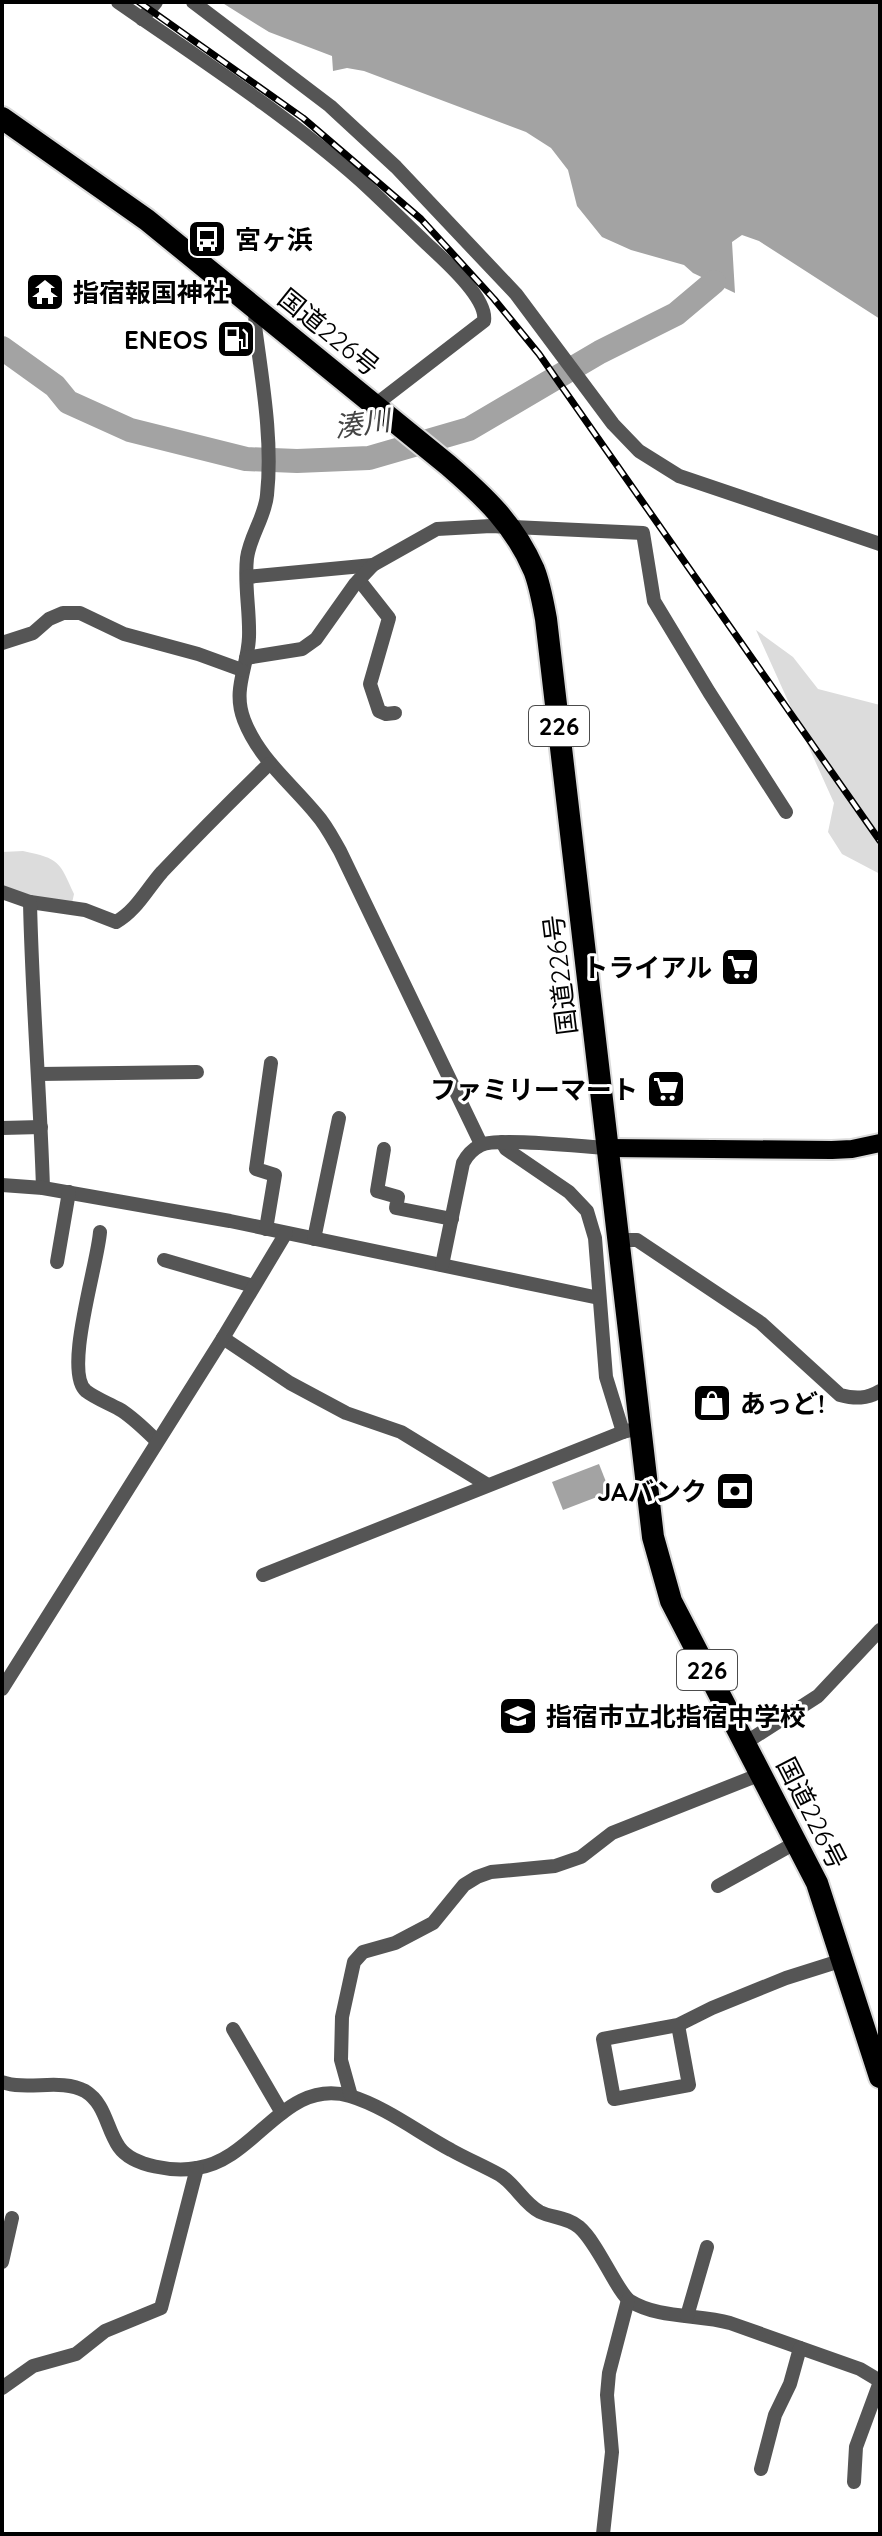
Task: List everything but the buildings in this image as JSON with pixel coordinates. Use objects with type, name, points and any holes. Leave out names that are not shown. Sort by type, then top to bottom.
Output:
[{"type":"highway","name":"国道226号","points":[[2,118],[147,220],[448,465],[486,498],[512,527],[535,573],[546,619],[619,1240],[631,1430],[653,1537],[671,1601],[817,1883],[880,2077]]},
{"type":"main road","points":[[608,1148],[832,1150],[880,1143]]},
{"type":"street","points":[[118,2],[275,112],[361,181],[452,269],[482,305],[484,321],[375,405]]},
{"type":"street","points":[[142,19],[156,2]]},
{"type":"street","points":[[193,2],[330,106],[396,167],[491,266],[613,424],[639,451],[679,476],[880,544]]},
{"type":"street","points":[[256,308],[255,326],[267,440],[267,492],[265,508],[247,558],[249,637],[238,702],[245,722],[269,764],[319,816],[340,851],[481,1144]]},
{"type":"street","points":[[2,643],[33,633],[49,619],[63,613],[80,613],[124,634],[244,664],[302,649],[316,639],[373,565],[437,529],[512,527],[643,533],[654,601],[694,670],[786,812]]},
{"type":"street","points":[[247,577],[373,565]]},
{"type":"street","points":[[359,580],[389,618],[370,684],[379,711],[395,713]]},
{"type":"street","points":[[2,892],[30,902],[75,908],[116,922],[129,915],[185,847],[269,764]]},
{"type":"street","points":[[30,902],[43,1188]]},
{"type":"street","points":[[266,1229],[275,1175],[256,1169],[271,1063]]},
{"type":"street","points":[[39,1074],[197,1072]]},
{"type":"street","points":[[314,1239],[339,1118]]},
{"type":"street","points":[[2,1128],[41,1127]]},
{"type":"street","points":[[263,1575],[486,1484],[631,1430],[606,1377],[595,1238],[587,1211],[577,1198],[506,1149],[502,1142]]},
{"type":"street","points":[[442,1265],[463,1163],[468,1154],[481,1144],[502,1142],[608,1148]]},
{"type":"street","points":[[384,1149],[377,1191],[398,1197],[396,1208],[452,1219]]},
{"type":"street","points":[[2,1185],[69,1192],[266,1229],[599,1298]]},
{"type":"street","points":[[57,1262],[69,1192]]},
{"type":"street","points":[[100,1232],[99,1251],[79,1338],[77,1376],[84,1390],[122,1411],[157,1441]]},
{"type":"street","points":[[2,1689],[286,1233]]},
{"type":"street","points":[[619,1240],[637,1240],[761,1323],[840,1395],[856,1399],[873,1396],[880,1391]]},
{"type":"street","points":[[164,1260],[253,1286]]},
{"type":"street","points":[[223,1338],[290,1383],[346,1413],[401,1432],[486,1484]]},
{"type":"street","points":[[745,1743],[818,1696],[880,1630]]},
{"type":"street","points":[[351,2096],[341,2060],[342,2017],[354,1962],[363,1952],[403,1939],[433,1923],[464,1885],[477,1877],[491,1872],[555,1866],[581,1857],[612,1833],[761,1774]]},
{"type":"street","points":[[718,1886],[797,1842]]},
{"type":"street","points":[[678,2025],[689,2085],[614,2099],[603,2039],[678,2025],[786,1978],[843,1960]]},
{"type":"street","points":[[233,2029],[282,2113]]},
{"type":"street","points":[[2,2082],[20,2087],[64,2086],[82,2090],[103,2111],[119,2147],[130,2158],[149,2166],[197,2168],[230,2155],[293,2104],[321,2094],[351,2096],[502,2176],[538,2211],[565,2218],[579,2227],[599,2250],[628,2300],[652,2309],[710,2317],[860,2369],[880,2382],[856,2447],[854,2482]]},
{"type":"street","points":[[2,2388],[33,2366],[76,2354],[105,2331],[161,2308],[197,2168]]},
{"type":"street","points":[[2,2262],[12,2218]]},
{"type":"street","points":[[687,2316],[707,2247]]},
{"type":"street","points":[[603,2534],[612,2452],[607,2395],[609,2373],[628,2300]]},
{"type":"street","points":[[761,2469],[775,2415],[790,2384],[800,2348]]},
{"type":"shaded area","points":[[221,2],[880,2],[880,319],[759,241],[742,235],[732,242],[735,293],[693,273],[684,265],[631,250],[602,237],[577,206],[568,170],[551,148],[526,132],[364,71],[347,68],[333,71],[332,56],[269,32]]},
{"type":"shaded area","points":[[756,630],[793,657],[818,689],[880,705],[880,874],[842,854],[828,832],[834,803]]},
{"type":"shaded area","points":[[23,851],[57,863],[74,894],[72,903],[56,903],[2,887],[2,852]]},
{"type":"shaded area","points":[[599,1464],[610,1492],[563,1510],[552,1482]]},
{"type":"waterway","name":"湊川","points":[[2,348],[55,386],[68,402],[130,430],[246,459],[297,461],[369,458],[469,429],[600,352],[676,314],[714,282]]},
{"type":"railway","points":[[139,2],[303,118],[421,219],[494,299],[539,354],[880,841]]},
{"type":"place","name":"宮ヶ浜","points":[[207,239]]},
{"type":"place","name":"指宿報国神社","points":[[45,292]]},
{"type":"place","name":"ENEOS","points":[[236,339]]},
{"type":"place","name":"トライアル","points":[[740,967]]},
{"type":"place","name":"ファミリーマート","points":[[666,1089]]},
{"type":"place","name":"あっど!","points":[[712,1403]]},
{"type":"place","name":"JAバンク","points":[[735,1491]]},
{"type":"place","name":"指宿市立北指宿中学校","points":[[518,1716]]}]
